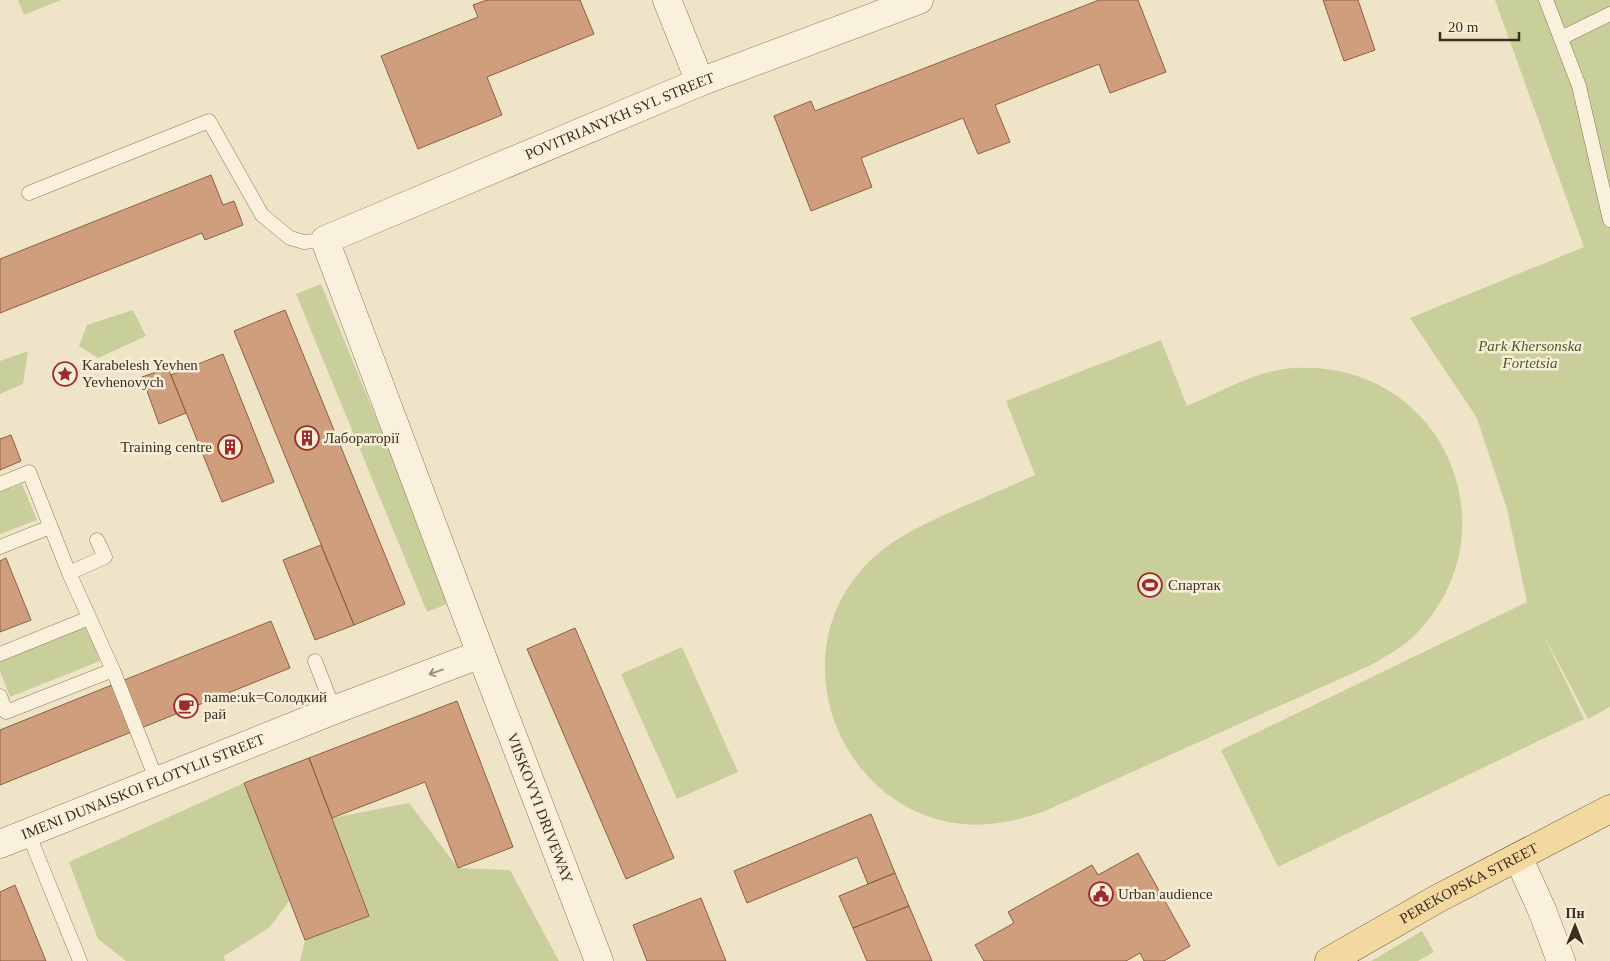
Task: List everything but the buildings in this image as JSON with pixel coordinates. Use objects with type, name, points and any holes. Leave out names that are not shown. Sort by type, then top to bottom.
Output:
[{"type":"main road","name":"PEREKOPSKA STREET","points":[[1328,961],[1437,899],[1610,809]]},
{"type":"street","points":[[667,0],[700,82]]},
{"type":"street","name":"POVITRIANYKH SYL STREET","points":[[325,240],[700,82],[919,0]]},
{"type":"street","name":"VIISKOVYI DRIVEWAY","points":[[325,240],[599,961]]},
{"type":"street","name":"IMENI DUNAISKOI FLOTYLII STREET","points":[[0,844],[334,710],[481,654]]},
{"type":"street","points":[[1518,857],[1542,910],[1561,961]]},
{"type":"lane","points":[[1546,0],[1579,86],[1610,220]]},
{"type":"lane","points":[[1561,38],[1610,14]]},
{"type":"lane","points":[[29,193],[209,121],[262,214],[290,238],[304,242],[325,240]]},
{"type":"lane","points":[[0,484],[29,472],[69,573],[113,670],[157,781]]},
{"type":"lane","points":[[0,547],[50,527]]},
{"type":"lane","points":[[69,573],[104,557],[97,540]]},
{"type":"lane","points":[[0,654],[89,618]]},
{"type":"lane","points":[[315,661],[334,710]]},
{"type":"lane","points":[[0,696],[6,712],[113,670]]},
{"type":"lane","points":[[28,833],[80,961]]},
{"type":"green space","points":[[18,0],[61,0],[24,15]]},
{"type":"green space","name":"Park Khersonska Fortetsia","points":[[1495,0],[1610,0],[1610,707],[1588,719],[1542,632],[1584,719],[1278,867],[1221,750],[1527,602],[1507,509],[1477,418],[1410,318],[1584,247]]},
{"type":"green space","points":[[321,284],[452,602],[427,612],[296,294]]},
{"type":"green space","points":[[133,310],[146,336],[98,358],[79,346],[87,325]]},
{"type":"green space","name":"Спартак","points":[[1161,340],[1187,406],[1253,377],[1294,368],[1346,373],[1390,391],[1424,421],[1449,459],[1461,502],[1460,548],[1445,593],[1410,640],[1371,665],[1045,811],[1007,822],[982,825],[944,821],[907,807],[875,784],[851,755],[834,720],[826,683],[826,645],[837,608],[858,574],[879,552],[903,536],[928,523],[1035,475],[1006,401]]},
{"type":"green space","points":[[28,351],[23,384],[0,394],[0,361]]},
{"type":"green space","points":[[22,484],[37,520],[0,534],[0,492]]},
{"type":"green space","points":[[86,625],[100,661],[10,697],[0,671],[0,659]]},
{"type":"green space","points":[[682,647],[738,772],[677,799],[621,674]]},
{"type":"green space","points":[[244,783],[290,900],[269,928],[224,956],[225,961],[126,961],[98,939],[69,862]]},
{"type":"green space","points":[[409,803],[458,868],[510,870],[559,961],[300,961],[305,940],[369,916],[332,818]]},
{"type":"green space","points":[[1422,931],[1434,952],[1418,961],[1371,961]]},
{"type":"place","name":"Karabelesh Yevhen Yevhenovych","points":[[65,374]]},
{"type":"place","name":"Лабораторії","points":[[307,438]]},
{"type":"place","name":"Training centre","points":[[230,447]]},
{"type":"place","name":"Спартак","points":[[1150,585]]},
{"type":"place","name":"name:uk=Солодкий рай","points":[[186,706]]},
{"type":"place","name":"Urban audience","points":[[1101,894]]}]
